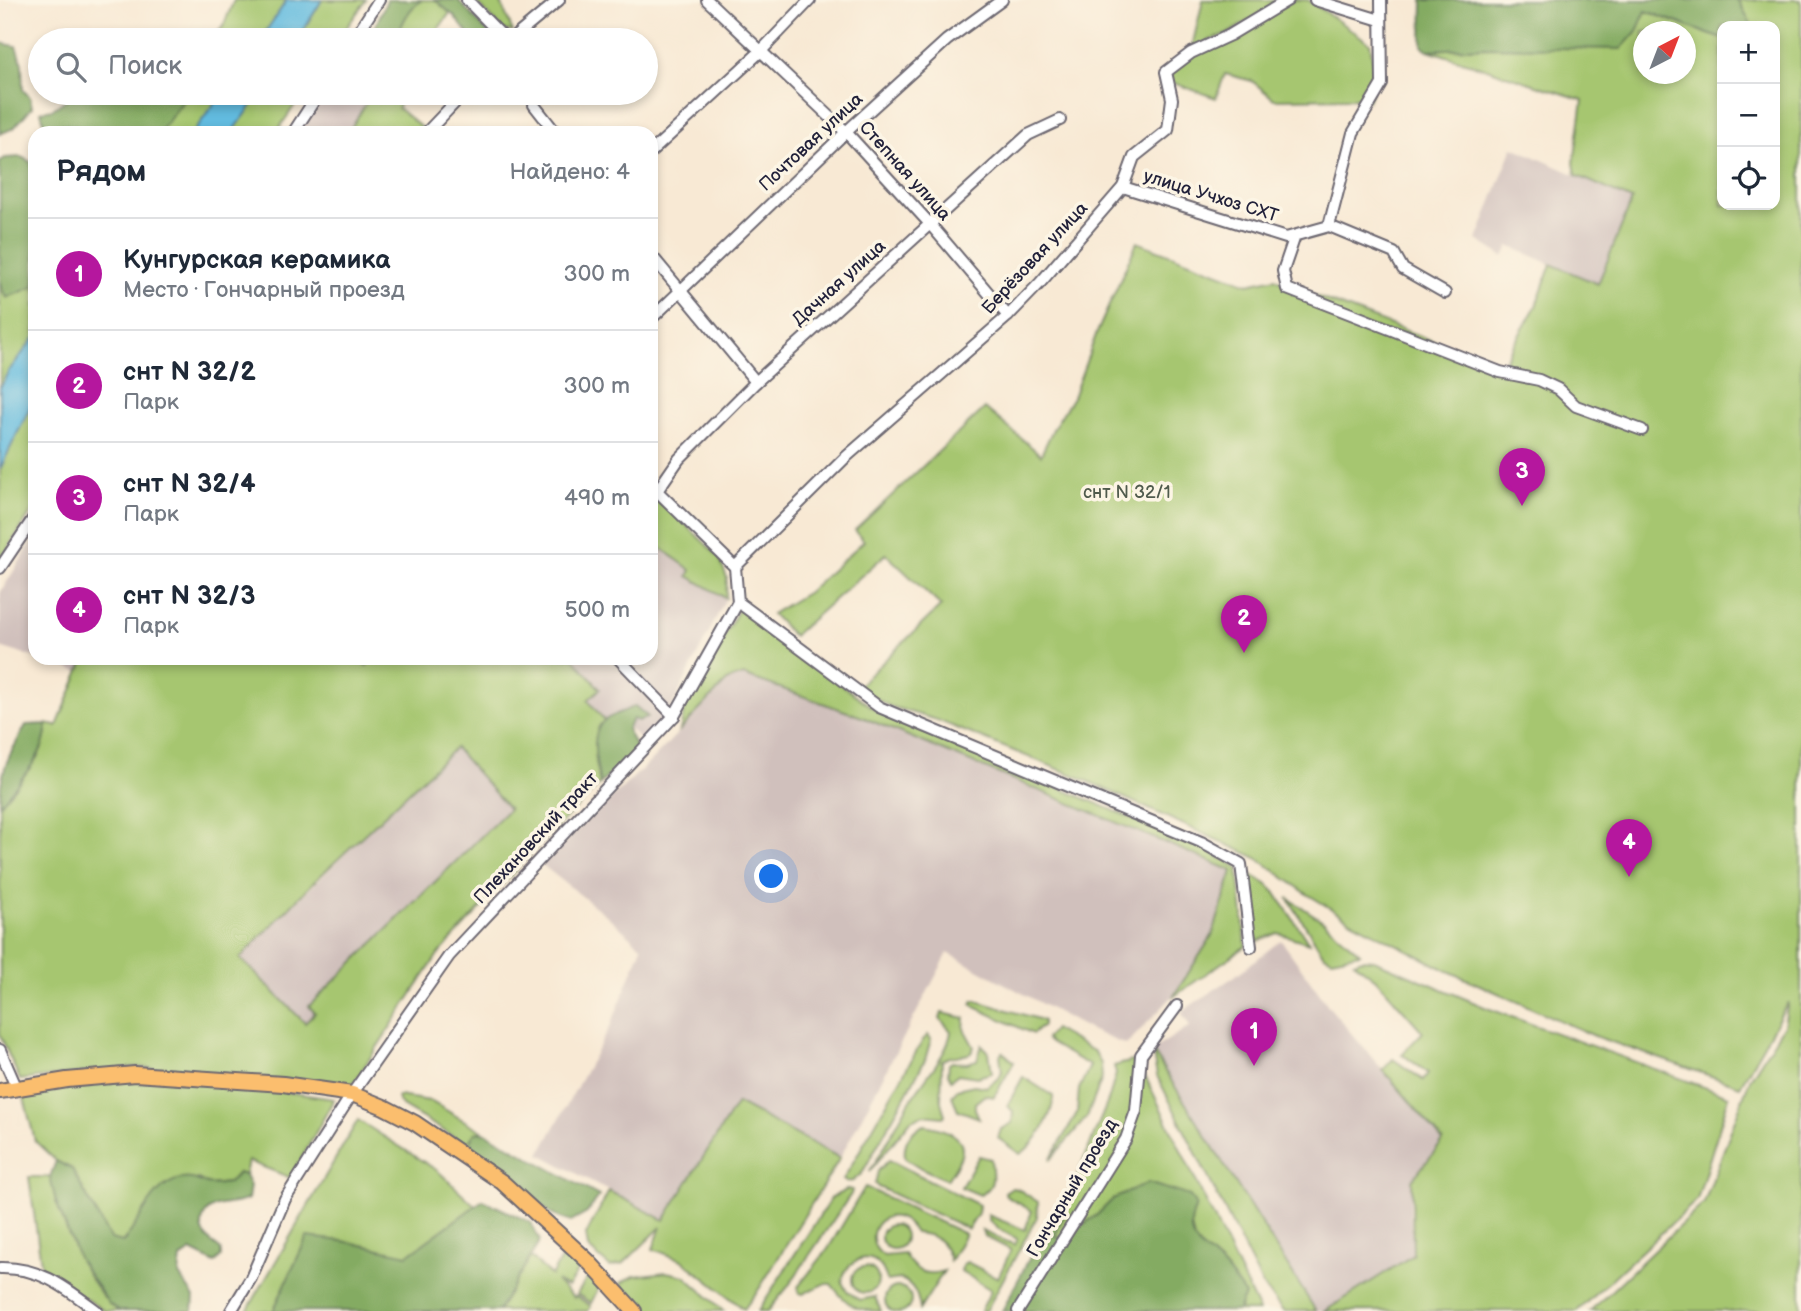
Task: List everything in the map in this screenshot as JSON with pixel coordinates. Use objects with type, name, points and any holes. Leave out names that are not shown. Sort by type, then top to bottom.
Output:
[{"type":"main road","points":[[0,1091],[67,1080],[135,1074],[283,1084],[352,1094],[415,1123],[502,1182],[588,1261],[634,1311]]},
{"type":"street","points":[[361,28],[379,0]]},
{"type":"street","points":[[467,0],[494,28]]},
{"type":"street","points":[[525,28],[559,0]]},
{"type":"street","name":"Степная улица","points":[[707,0],[846,132],[930,224],[1008,316]]},
{"type":"street","points":[[658,146],[762,50],[810,0]]},
{"type":"street","name":"Почтовая улица","points":[[658,312],[846,132],[947,40],[1002,0]]},
{"type":"street","name":"Берёзовая улица","points":[[734,567],[846,457],[1008,316],[1040,283],[1123,187],[1134,156],[1168,130],[1172,99],[1166,72],[1191,53],[1288,0]]},
{"type":"street","points":[[1315,0],[1380,20]]},
{"type":"street","points":[[1381,0],[1382,84],[1353,133],[1329,226],[1394,254],[1403,269],[1445,293]]},
{"type":"street","points":[[298,126],[311,105]]},
{"type":"street","points":[[433,126],[453,105]]},
{"type":"street","points":[[534,105],[550,126]]},
{"type":"street","name":"Дачная улица","points":[[658,486],[679,459],[756,382],[1028,135],[1060,120]]},
{"type":"street","name":"улица Учхоз СХТ","points":[[1123,187],[1286,238],[1329,226]]},
{"type":"street","points":[[1295,236],[1283,271],[1287,289],[1500,372],[1539,380],[1559,390],[1576,406],[1642,430]]},
{"type":"street","points":[[658,264],[756,382]]},
{"type":"street","points":[[658,495],[734,567],[738,602],[879,707],[1201,842],[1241,864],[1251,947]]},
{"type":"street","points":[[0,568],[28,526]]},
{"type":"street","name":"Плехановский тракт","points":[[231,1311],[251,1278],[285,1199],[352,1094],[449,956],[674,716],[738,602]]},
{"type":"street","points":[[625,665],[674,716]]},
{"type":"street","name":"Гончарный проезд","points":[[1018,1311],[1126,1139],[1136,1111],[1141,1055],[1177,1006]]},
{"type":"street","points":[[0,1050],[17,1089]]},
{"type":"street","points":[[0,1268],[21,1268],[58,1282],[97,1311]]},
{"type":"shaded area","points":[[317,105],[365,105],[352,126],[304,126]]},
{"type":"shaded area","points":[[1513,147],[1632,200],[1598,284],[1509,246],[1504,257],[1477,240]]},
{"type":"shaded area","points":[[658,546],[692,571],[688,576],[726,598],[666,718],[643,742],[614,713],[604,720],[588,700],[598,692],[579,665],[658,665]]},
{"type":"shaded area","points":[[28,548],[28,656],[0,647],[0,593]]},
{"type":"shaded area","points":[[58,665],[83,665],[81,672]]},
{"type":"shaded area","points":[[743,675],[862,717],[1233,871],[1212,936],[1172,997],[1126,1045],[1090,1030],[948,953],[840,1158],[738,1103],[664,1220],[540,1154],[611,1025],[642,947],[541,864],[653,759],[728,680]]},
{"type":"shaded area","points":[[454,748],[510,808],[309,1006],[316,1013],[305,1023],[239,958]]},
{"type":"shaded area","points":[[1281,940],[1329,1007],[1443,1141],[1412,1180],[1410,1208],[1413,1255],[1325,1311],[1316,1311],[1152,1050],[1190,1026],[1181,1012],[1235,976]]},
{"type":"green space","points":[[234,0],[287,0],[268,28],[223,27]]},
{"type":"green space","points":[[322,0],[366,0],[346,28],[305,28]]},
{"type":"green space","points":[[387,0],[422,0],[409,13],[401,28],[374,28]]},
{"type":"green space","points":[[422,0],[436,0],[450,13],[439,28],[401,28]]},
{"type":"green space","points":[[435,0],[458,0],[484,28],[464,28]]},
{"type":"green space","points":[[474,0],[500,0],[511,28],[501,28]]},
{"type":"green space","points":[[1203,0],[1274,0],[1271,7],[1227,34],[1192,47]]},
{"type":"green space","points":[[1294,0],[1308,0],[1370,43],[1376,79],[1368,101],[1361,98],[1274,99],[1252,81],[1225,74],[1216,98],[1173,83],[1170,73],[1193,55]]},
{"type":"green space","points":[[1423,0],[1738,0],[1749,21],[1717,21],[1717,37],[1696,29],[1696,21],[1673,21],[1646,11],[1642,21],[1633,21],[1633,36],[1621,49],[1485,47],[1428,50],[1422,46]]},
{"type":"green space","name":"снт N 32/1","points":[[1738,0],[1801,0],[1801,1311],[1590,1311],[1704,1203],[1750,1079],[1784,1025],[1788,1002],[1740,1086],[1597,1037],[1446,970],[1353,922],[1307,894],[1257,858],[1083,779],[937,720],[889,706],[857,687],[941,606],[886,554],[793,636],[772,614],[808,592],[864,541],[855,530],[985,408],[1041,455],[1054,427],[1073,397],[1096,335],[1137,242],[1248,284],[1275,278],[1291,287],[1501,367],[1536,306],[1551,264],[1598,284],[1632,200],[1576,175],[1574,163],[1583,100],[1428,50],[1485,47],[1633,31],[1633,84],[1696,84],[1696,30],[1717,37],[1717,210],[1780,210],[1780,21],[1749,21]]},
{"type":"green space","points":[[1645,11],[1672,21],[1641,21]]},
{"type":"green space","points":[[0,43],[16,46],[22,64],[23,90],[28,95],[28,105],[32,107],[14,128],[0,134]]},
{"type":"green space","points":[[58,105],[180,105],[164,126],[44,124],[41,111]]},
{"type":"green space","points":[[180,105],[213,105],[198,126],[164,126]]},
{"type":"green space","points":[[252,105],[295,105],[281,126],[237,126]]},
{"type":"green space","points":[[365,105],[399,105],[398,108],[419,126],[352,126]]},
{"type":"green space","points":[[21,157],[28,160],[28,289],[6,298],[0,283],[0,162],[5,158]]},
{"type":"green space","points":[[0,283],[6,297],[28,289],[28,346],[8,372],[0,388]]},
{"type":"green space","points":[[28,411],[28,518],[0,560],[0,469]]},
{"type":"green space","points":[[658,502],[665,504],[719,557],[727,578],[726,598],[688,576],[691,570],[658,546]]},
{"type":"green space","points":[[739,609],[880,713],[1201,847],[1238,867],[1246,946],[1173,997],[1212,936],[1233,871],[862,717],[743,675],[728,680],[680,730],[685,706]]},
{"type":"green space","points":[[82,665],[580,665],[600,689],[588,700],[604,720],[596,744],[600,784],[534,850],[437,956],[351,1087],[135,1067],[20,1080],[0,1035],[0,805],[37,757],[46,735],[46,724],[57,726]],"holes":[[[455,748],[509,809],[309,1006],[315,1013],[305,1023],[240,958],[315,881]]]},
{"type":"green space","points":[[635,706],[648,717],[638,721],[633,719],[627,729],[637,749],[600,784],[595,741],[600,725],[608,718]]},
{"type":"green space","points":[[46,724],[46,735],[37,757],[0,805],[4,771],[26,725]]},
{"type":"green space","points":[[1246,872],[1275,892],[1309,943],[1278,933],[1253,943]]},
{"type":"green space","points":[[1288,898],[1323,921],[1360,953],[1332,959],[1323,954]]},
{"type":"green space","points":[[1362,959],[1374,960],[1487,1008],[1729,1096],[1697,1200],[1577,1311],[1325,1311],[1413,1255],[1412,1180],[1443,1141],[1383,1070],[1393,1059],[1423,1080],[1428,1073],[1402,1054],[1423,1032],[1376,979],[1354,962]]},
{"type":"green space","points":[[974,1000],[1038,1019],[1043,1021],[1043,1025],[1033,1034],[977,1008],[971,1004]]},
{"type":"green space","points":[[942,1013],[965,1018],[964,1029],[974,1047],[971,1053],[942,1061],[941,1102],[945,1115],[923,1115],[911,1120],[869,1172],[910,1101],[945,1049],[951,1031],[940,1019]]},
{"type":"green space","points":[[1054,1029],[1095,1052],[1101,1064],[1102,1078],[1087,1117],[1050,1160],[1077,1113],[1079,1089],[1090,1066],[1046,1039]]},
{"type":"green space","points":[[928,1035],[931,1039],[925,1060],[862,1173],[853,1181],[846,1182],[843,1180]]},
{"type":"green space","points":[[982,1045],[989,1052],[992,1073],[977,1077],[958,1074],[951,1080],[948,1074],[949,1064],[977,1060]]},
{"type":"green space","points":[[1152,1050],[1316,1311],[1283,1311],[1263,1286],[1157,1076]]},
{"type":"green space","points":[[1003,1052],[1014,1062],[994,1097],[985,1095],[975,1103],[979,1118],[958,1110],[952,1096],[957,1089],[974,1085],[986,1087],[999,1078],[1002,1071],[1000,1055]]},
{"type":"green space","points":[[1133,1061],[1147,1080],[1259,1311],[1238,1311],[1241,1308],[1224,1267],[1195,1244],[1190,1221],[1113,1199],[1097,1215],[1063,1238],[1055,1237],[1065,1212],[1053,1213],[1075,1181],[1108,1101],[1116,1074],[1114,1066]]},
{"type":"green space","points":[[1023,1077],[1053,1096],[1050,1112],[1042,1129],[1032,1144],[1020,1154],[998,1138],[1001,1129],[1012,1123],[1013,1111],[1007,1106]]},
{"type":"green space","points":[[133,1078],[224,1083],[334,1099],[291,1178],[248,1161],[245,1175],[238,1173],[229,1183],[209,1185],[198,1179],[143,1212],[137,1226],[123,1242],[110,1239],[72,1169],[56,1161],[35,1141],[23,1094]]},
{"type":"green space","points":[[399,1096],[430,1101],[484,1132],[475,1133],[470,1140],[473,1148],[402,1106],[397,1098]]},
{"type":"green space","points":[[737,1103],[840,1158],[744,1309],[682,1260],[653,1249],[661,1227],[623,1264],[610,1267],[588,1248],[586,1235],[609,1191],[664,1220]]},
{"type":"green space","points":[[358,1120],[438,1171],[551,1276],[564,1254],[579,1268],[568,1287],[556,1281],[574,1298],[576,1296],[591,1306],[588,1311],[247,1311]]},
{"type":"green space","points":[[924,1125],[947,1132],[961,1143],[961,1156],[947,1180],[905,1158],[908,1138]]},
{"type":"green space","points":[[484,1132],[599,1196],[587,1213],[571,1222],[553,1215],[473,1148],[470,1140],[475,1133]]},
{"type":"green space","points":[[979,1156],[991,1159],[992,1175],[989,1188],[980,1195],[961,1187]]},
{"type":"green space","points":[[889,1160],[979,1205],[978,1213],[968,1229],[878,1187],[875,1184],[878,1171]]},
{"type":"green space","points":[[56,1161],[72,1169],[110,1239],[123,1242],[155,1196],[171,1182],[188,1179],[215,1185],[229,1183],[238,1173],[245,1175],[250,1186],[248,1199],[215,1207],[203,1218],[204,1234],[221,1250],[221,1257],[215,1263],[191,1251],[181,1258],[179,1275],[194,1297],[193,1311],[119,1311],[109,1304],[79,1260],[56,1202],[50,1177]]},
{"type":"green space","points":[[29,1177],[50,1177],[67,1231],[84,1268],[106,1300],[119,1311],[105,1311],[42,1271]]},
{"type":"green space","points":[[1148,1183],[1190,1196],[1196,1206],[1191,1229],[1193,1237],[1225,1268],[1245,1295],[1238,1311],[1002,1311],[1053,1213],[1065,1212],[1055,1236],[1063,1238],[1097,1215],[1113,1199]]},
{"type":"green space","points":[[865,1187],[965,1234],[950,1261],[945,1248],[938,1240],[915,1233],[906,1222],[896,1217],[887,1217],[874,1229],[876,1248],[884,1256],[904,1254],[912,1265],[921,1271],[944,1271],[920,1309],[909,1284],[900,1279],[887,1281],[878,1263],[866,1258],[848,1268],[842,1282],[846,1290],[859,1300],[875,1297],[881,1311],[864,1310],[852,1305],[831,1284],[799,1293],[798,1287],[828,1249]]},
{"type":"green space","points":[[1011,1188],[1018,1189],[1038,1202],[1037,1217],[986,1311],[981,1311],[991,1290],[961,1271],[963,1264],[967,1262],[998,1278],[1011,1250],[984,1236],[982,1231],[1015,1245],[1017,1239],[997,1228],[988,1215],[1025,1230],[1032,1211],[1006,1196],[1005,1192]]},
{"type":"green space","points":[[848,1189],[852,1190],[851,1194],[787,1288],[768,1311],[758,1311],[832,1197]]},
{"type":"green space","points":[[483,1200],[530,1222],[540,1241],[498,1311],[273,1311],[307,1237],[343,1241],[408,1255]]},
{"type":"green space","points":[[888,1225],[898,1225],[905,1232],[905,1242],[898,1249],[888,1249],[881,1242],[881,1232]]},
{"type":"green space","points":[[865,1267],[874,1271],[878,1280],[874,1289],[865,1293],[856,1289],[852,1280],[856,1271]]},
{"type":"green space","points":[[666,1272],[685,1276],[724,1311],[643,1311],[624,1292],[621,1283],[634,1276]]},
{"type":"green space","points":[[588,1277],[599,1287],[591,1303],[577,1294]]},
{"type":"green space","points":[[893,1288],[903,1288],[910,1295],[910,1305],[903,1312],[893,1312],[886,1305],[886,1295]]},
{"type":"water","points":[[287,0],[322,0],[304,28],[268,28]]},
{"type":"water","points":[[213,105],[252,105],[237,126],[198,126]]},
{"type":"water","points":[[28,346],[28,411],[0,469],[0,388],[8,372]]},
{"type":"place","name":"снт N 32/4","points":[[1522,506]]},
{"type":"place","name":"снт N 32/2","points":[[1244,653]]},
{"type":"place","name":"снт N 32/3","points":[[1629,877]]},
{"type":"place","name":"Кунгурская керамика","points":[[1254,1066]]}]
